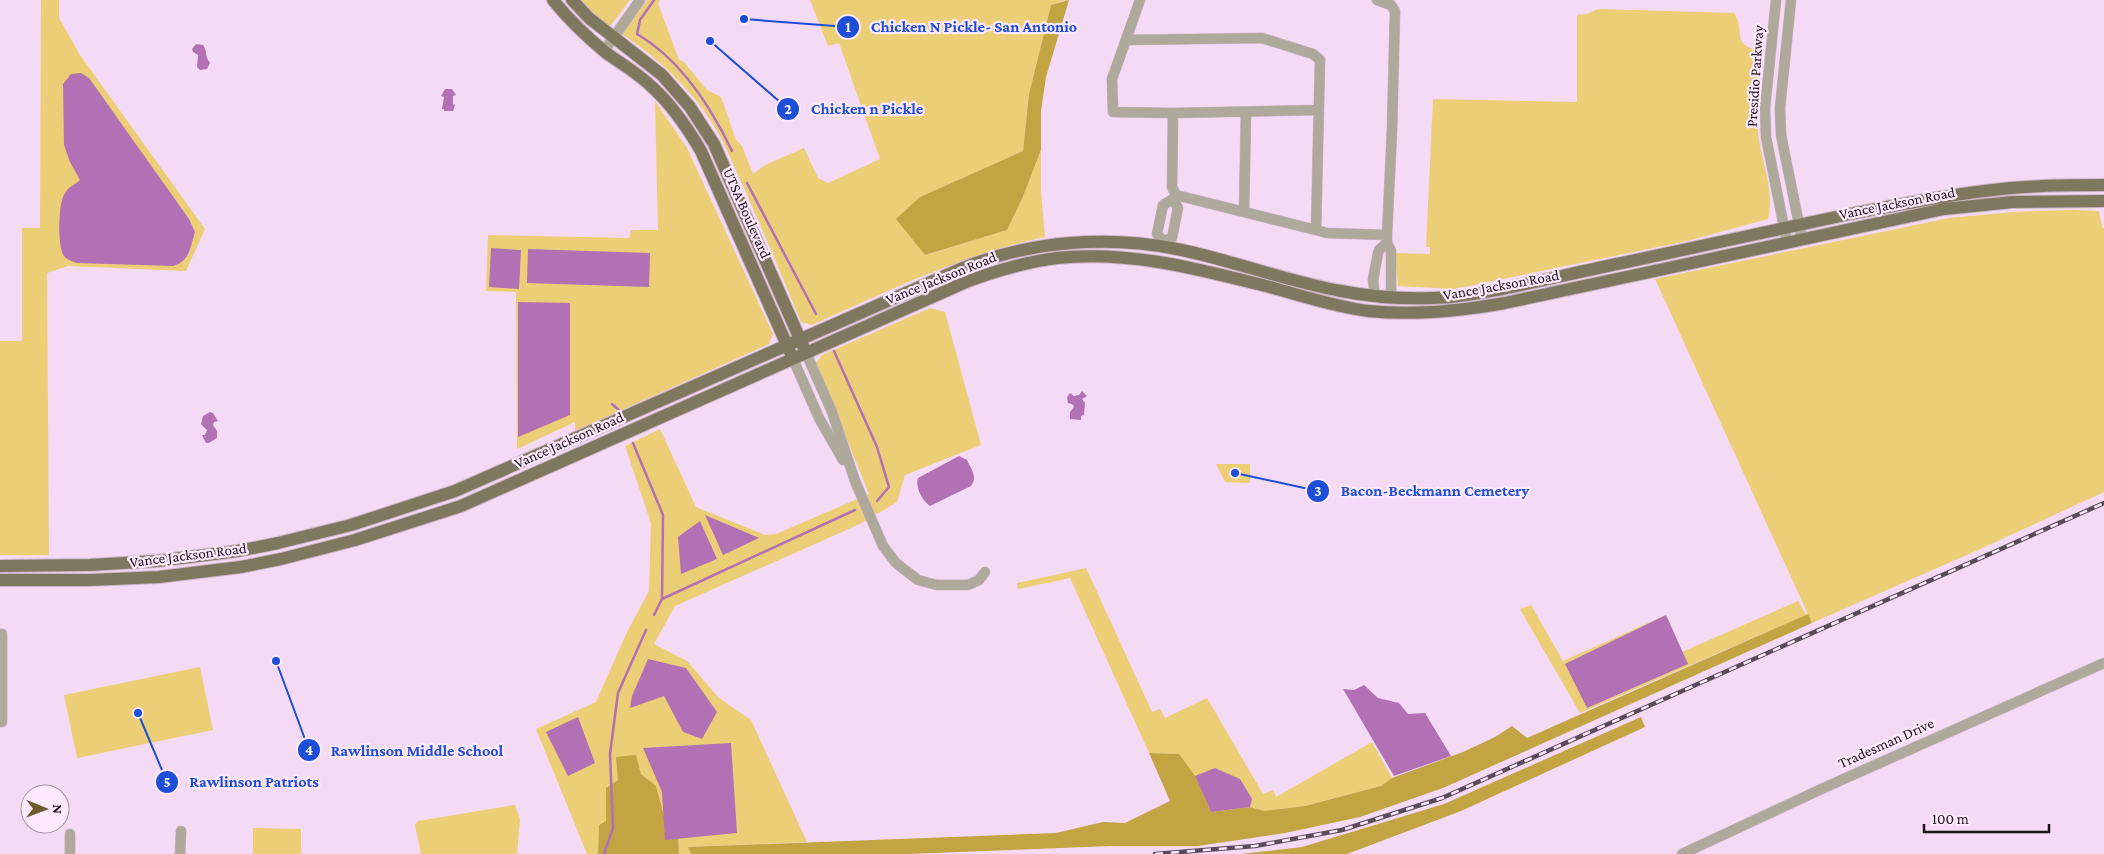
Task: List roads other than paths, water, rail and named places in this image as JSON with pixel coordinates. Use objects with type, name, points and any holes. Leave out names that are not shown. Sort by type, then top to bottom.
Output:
[{"type":"main road","name":"UTSA Boulevard","points":[[553,0],[567,18],[604,51],[650,85],[664,99],[690,132],[701,151],[792,359]]},
{"type":"main road","name":"UTSA Boulevard","points":[[572,0],[589,18],[662,75],[702,124],[714,144],[806,353]]},
{"type":"main road","name":"Vance Jackson Road","points":[[0,566],[122,564],[238,551],[278,544],[351,525],[455,491],[991,257],[1056,244],[1096,242],[1163,244],[1339,291],[1392,298],[1437,298],[1468,295],[1922,200],[2012,188],[2104,185]]},
{"type":"main road","name":"Vance Jackson Road","points":[[0,580],[132,578],[220,569],[281,559],[355,540],[460,506],[966,282],[997,271],[1058,258],[1105,257],[1174,264],[1368,311],[1432,313],[1464,311],[1505,303],[1964,206],[2014,202],[2104,201]]},
{"type":"main road","points":[[37,580],[38,566]]},
{"type":"street","points":[[604,51],[640,0]]},
{"type":"street","points":[[1140,0],[1112,79],[1113,112],[1173,113],[1318,110]]},
{"type":"street","points":[[1377,0],[1391,5],[1394,11],[1392,130],[1387,239],[1391,251],[1392,298]]},
{"type":"street","name":"Presidio Parkway","points":[[1776,0],[1765,108],[1766,137],[1787,242]]},
{"type":"street","name":"Presidio Parkway","points":[[1791,0],[1780,108],[1781,135],[1802,239]]},
{"type":"street","points":[[1126,40],[1262,38],[1313,54],[1320,60],[1316,230]]},
{"type":"street","points":[[1772,42],[1787,44]]},
{"type":"street","points":[[1244,212],[1246,112]]},
{"type":"street","points":[[1173,113],[1172,187],[1175,197],[1178,208],[1172,238],[1163,244],[1157,234],[1163,205],[1175,197],[1327,233],[1387,239]]},
{"type":"street","points":[[1161,214],[1176,216]]},
{"type":"street","points":[[1375,296],[1373,280],[1376,264],[1379,250],[1387,239]]},
{"type":"street","points":[[1376,264],[1391,265]]},
{"type":"street","name":"UTSA Boulevard","points":[[806,353],[832,412],[855,481],[883,546],[896,563],[918,580],[936,585],[968,585],[979,580],[985,572]]},
{"type":"street","name":"UTSA Boulevard","points":[[792,359],[820,418],[855,481]]},
{"type":"street","points":[[1,634],[1,722]]},
{"type":"street","name":"Tradesman Drive","points":[[1682,854],[1828,786],[2104,663]]},
{"type":"street","points":[[180,854],[181,831]]},
{"type":"street","points":[[70,834],[70,854]]},
{"type":"waterway","points":[[654,0],[640,20],[637,34],[653,44],[693,85],[724,134],[732,151]]},
{"type":"waterway","points":[[747,183],[816,314]]},
{"type":"waterway","points":[[834,351],[877,447],[889,487],[877,501]]},
{"type":"waterway","points":[[612,404],[619,410]]},
{"type":"waterway","points":[[633,443],[663,515],[662,599],[654,615]]},
{"type":"waterway","points":[[662,599],[855,510]]},
{"type":"waterway","points":[[604,854],[613,828],[610,754],[618,693],[646,630]]},
{"type":"railway","points":[[1155,854],[1255,846],[1342,830],[1442,798],[2104,503]]},
{"type":"place","name":"Chicken N Pickle- San Antonio","points":[[744,19]]},
{"type":"place","name":"Chicken n Pickle","points":[[710,41]]},
{"type":"place","name":"Bacon-Beckmann Cemetery","points":[[1235,473]]},
{"type":"place","name":"Rawlinson Middle School","points":[[276,661]]},
{"type":"place","name":"Rawlinson Patriots","points":[[138,713]]}]
